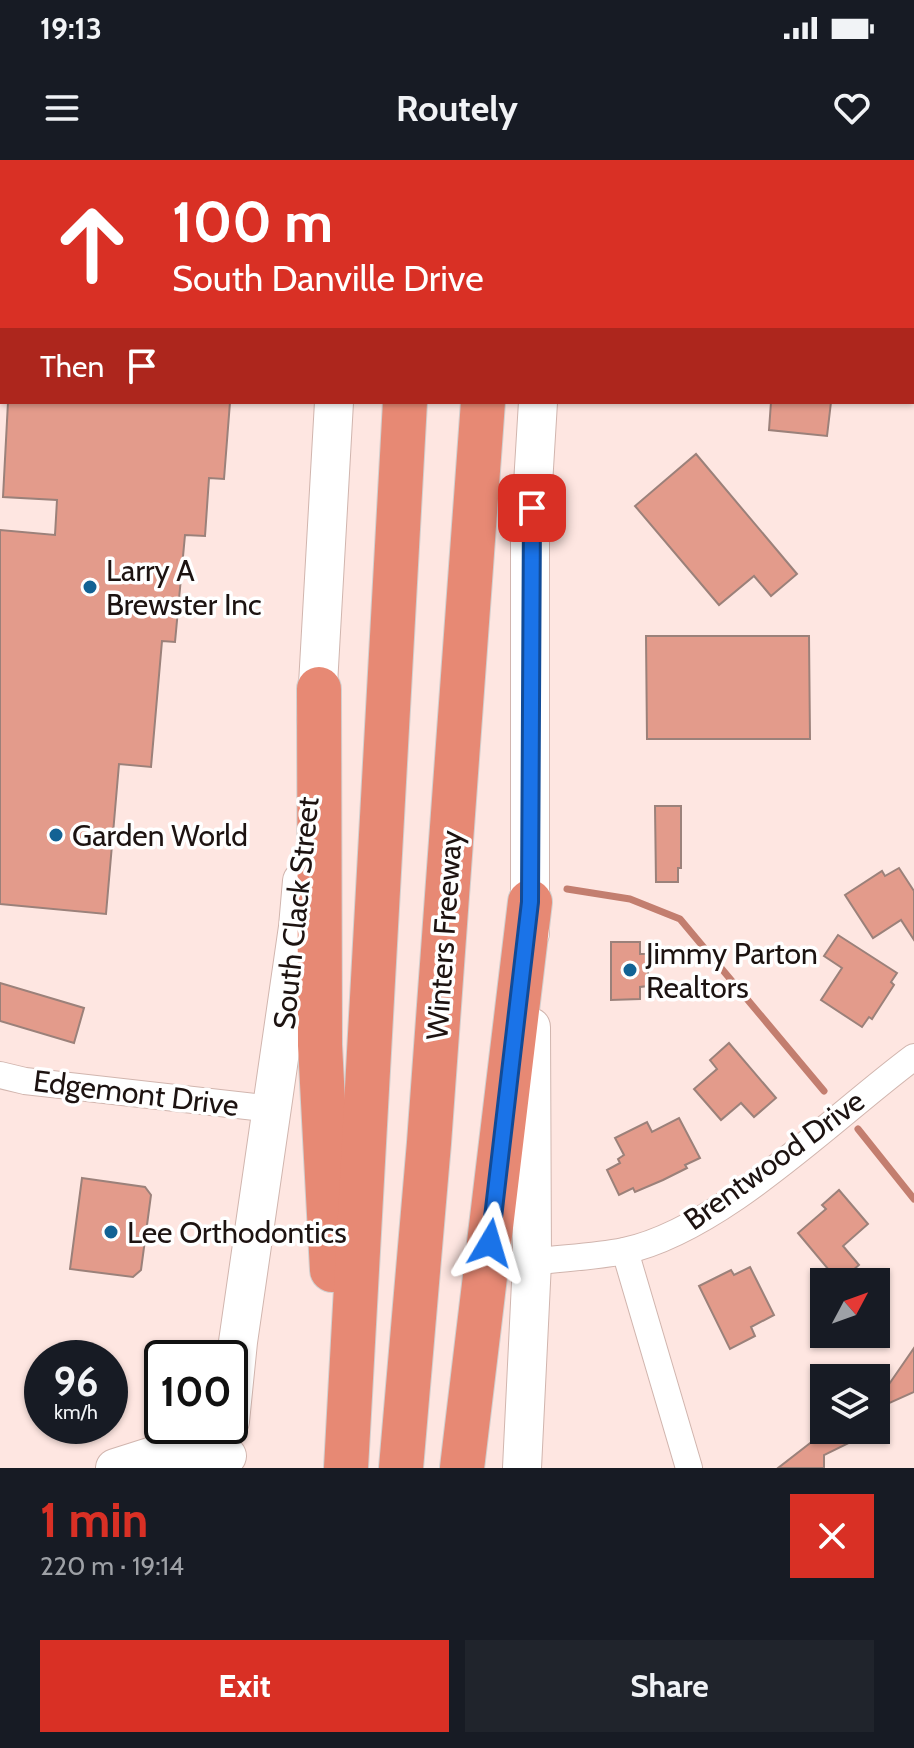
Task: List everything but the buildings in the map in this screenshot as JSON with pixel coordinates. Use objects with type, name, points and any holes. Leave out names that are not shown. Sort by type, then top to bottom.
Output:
[{"type":"highway","points":[[346,1468],[405,404]]},
{"type":"highway","name":"Winters Freeway","points":[[401,1468],[429,1143],[483,404]]},
{"type":"highway","points":[[319,689],[320,1045],[333,1298],[333,1468]]},
{"type":"highway","points":[[462,1468],[530,902]]},
{"type":"main road","name":"South Clack Street","points":[[238,1340],[298,927],[319,689],[334,404]]},
{"type":"main road","points":[[522,1468],[532,1262],[530,534],[538,404]]},
{"type":"main road","points":[[115,1468],[159,1454],[222,1444]]},
{"type":"street","name":"Brentwood Drive","points":[[532,1262],[625,1251],[682,1230],[776,1167],[914,1057]]},
{"type":"street","name":"Edgemont Drive","points":[[0,1075],[25,1081],[272,1109]]},
{"type":"street","points":[[625,1251],[689,1468]]},
{"type":"waterway","points":[[567,889],[630,899],[680,919],[824,1091]]},
{"type":"waterway","points":[[858,1129],[914,1199]]},
{"type":"place","name":"Larry A Brewster Inc","points":[[90,587]]},
{"type":"place","name":"Garden World","points":[[56,835]]},
{"type":"place","name":"Jimmy Parton Realtors","points":[[630,970]]},
{"type":"place","name":"Lee Orthodontics","points":[[111,1232]]},
{"type":"route","points":[[490,1243],[530,902],[532,508]]}]
